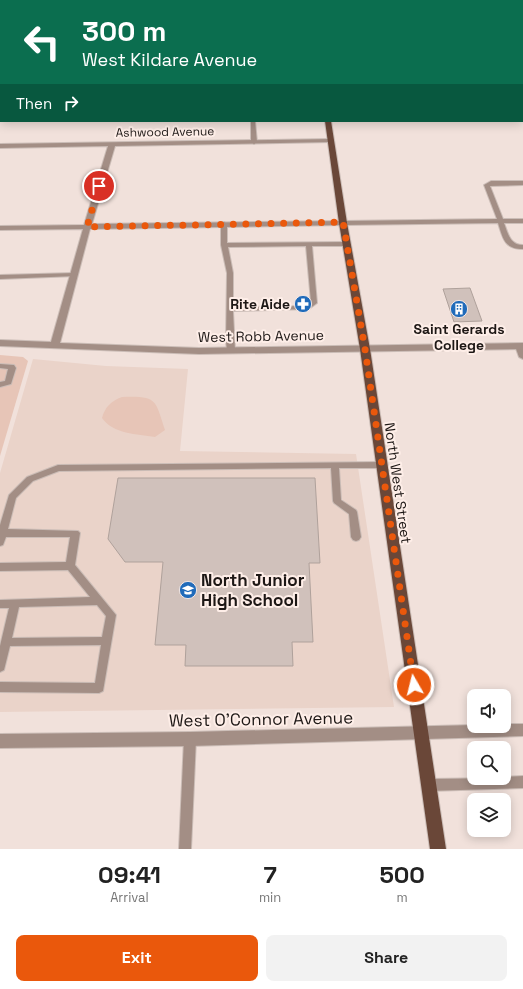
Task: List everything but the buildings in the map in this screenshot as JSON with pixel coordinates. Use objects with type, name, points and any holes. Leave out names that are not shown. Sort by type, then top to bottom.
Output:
[{"type":"main road","name":"North West Street","points":[[328,122],[343,222],[365,349],[438,849]]},
{"type":"street","name":"Ashwood Avenue","points":[[0,146],[330,141]]},
{"type":"street","points":[[55,345],[87,227],[112,144]]},
{"type":"street","points":[[0,228],[343,222]]},
{"type":"street","name":"West Robb Avenue","points":[[0,343],[174,351],[521,346]]},
{"type":"street","name":"West O'Connor Avenue","points":[[0,741],[190,739],[523,730]]},
{"type":"lane","points":[[253,122],[254,142]]},
{"type":"lane","points":[[523,183],[491,183],[487,185],[508,242],[516,247],[523,247]]},
{"type":"lane","points":[[343,222],[523,221]]},
{"type":"lane","points":[[224,224],[222,237],[230,273],[229,338],[231,351]]},
{"type":"lane","points":[[224,244],[347,244]]},
{"type":"lane","points":[[229,309],[307,308],[312,306],[314,303],[309,244]]},
{"type":"lane","points":[[0,277],[74,275]]},
{"type":"lane","points":[[521,346],[523,357]]},
{"type":"lane","points":[[0,366],[12,368],[8,382],[0,384]]},
{"type":"lane","points":[[335,465],[337,501],[353,512],[356,537]]},
{"type":"lane","points":[[0,687],[100,688],[111,615],[70,566],[75,532],[1,537],[12,497],[30,479],[58,468],[130,466],[382,466]]},
{"type":"lane","points":[[0,567],[70,566]]},
{"type":"lane","points":[[0,604],[15,605],[98,601]]},
{"type":"lane","points":[[0,667],[15,605]]},
{"type":"lane","points":[[7,642],[107,641]]},
{"type":"lane","points":[[185,849],[190,739]]},
{"type":"lane","points":[[428,785],[523,782]]},
{"type":"shaded area","points":[[0,355],[23,357],[28,361],[0,456]]},
{"type":"shaded area","name":"North Junior High School","points":[[33,359],[106,366],[188,369],[180,451],[356,454],[394,707],[0,712],[0,473]]},
{"type":"shaded area","points":[[122,397],[142,397],[153,402],[159,412],[165,430],[155,437],[133,434],[112,427],[102,418],[107,408],[115,400]]},
{"type":"place","name":"Rite Aide","points":[[303,304]]},
{"type":"place","name":"Saint Gerards College","points":[[459,309]]},
{"type":"place","name":"North Junior High School","points":[[188,590]]},
{"type":"route","points":[[99,186],[87,227],[343,222],[365,349],[414,685]]}]
